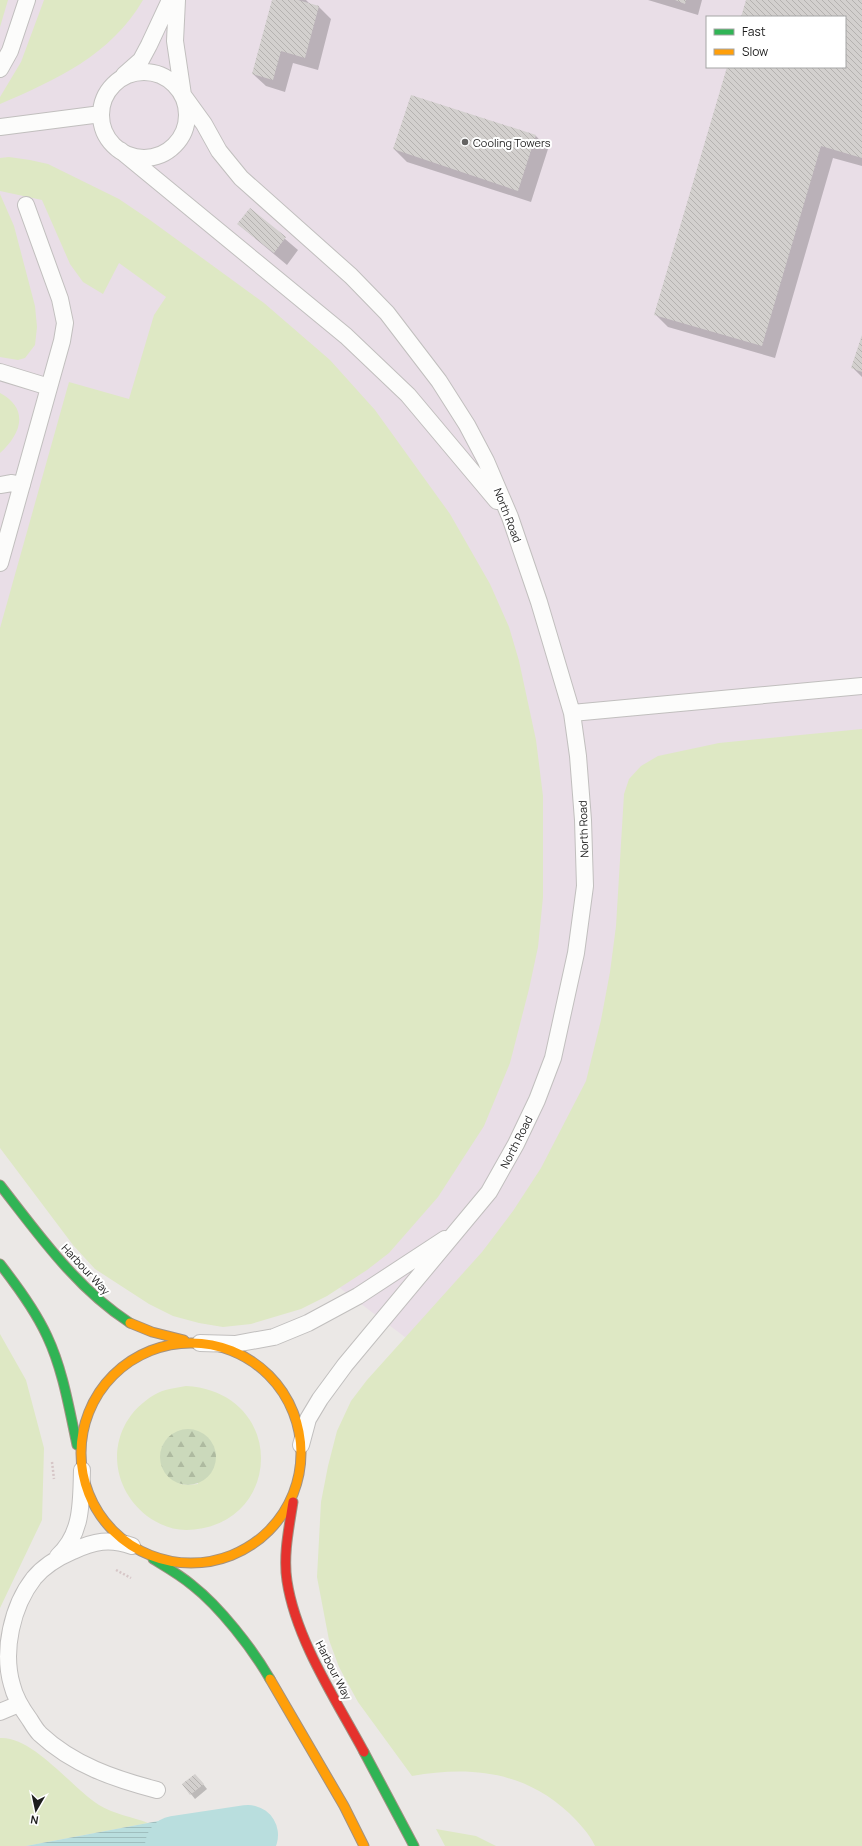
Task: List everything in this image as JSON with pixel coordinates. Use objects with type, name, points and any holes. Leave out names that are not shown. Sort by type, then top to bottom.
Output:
[{"type":"main road","name":"Harbour Way","points":[[0,1185],[66,1269],[100,1303],[135,1326],[152,1332],[215,1346],[236,1353],[255,1364],[266,1373],[281,1390],[297,1423],[300,1445],[300,1465],[294,1490],[286,1552],[287,1580],[290,1596],[300,1627],[317,1664],[414,1846]]},
{"type":"main road","points":[[0,1264],[28,1301],[47,1335],[58,1364],[89,1496],[99,1513],[116,1534],[192,1585],[227,1620],[263,1667],[344,1806],[364,1846]]},
{"type":"main road","points":[[82,1470],[81,1443],[85,1422],[92,1403],[108,1380],[128,1362],[152,1350],[173,1344],[200,1343]]},
{"type":"main road","points":[[135,1547],[166,1560],[196,1562],[215,1560],[232,1554],[259,1540],[280,1518],[294,1490]]},
{"type":"lane","points":[[0,69],[10,51],[27,0]]},
{"type":"lane","points":[[170,0],[141,60],[112,86],[104,98],[101,114],[103,127],[110,140],[120,150],[346,336],[408,395],[510,517]]},
{"type":"lane","points":[[120,150],[134,156],[148,157],[163,154],[174,146],[183,135],[187,122],[187,108],[183,95],[175,41],[177,0]]},
{"type":"lane","points":[[112,86],[124,76],[137,72],[151,72],[164,76],[175,84],[183,95]]},
{"type":"lane","name":"North Road","points":[[183,95],[204,124],[219,151],[240,178],[351,276],[387,313],[439,381],[467,425],[486,461],[510,517],[539,602],[572,713],[578,756],[583,813],[585,886],[576,953],[553,1058],[537,1100],[516,1144],[489,1192],[463,1226],[340,1371],[308,1419],[300,1445]]},
{"type":"lane","points":[[0,127],[101,114]]},
{"type":"lane","points":[[0,563],[64,333],[64,314],[60,299],[26,205]]},
{"type":"lane","points":[[0,372],[49,387]]},
{"type":"lane","points":[[0,485],[12,483],[22,485]]},
{"type":"lane","points":[[821,690],[862,682]]},
{"type":"lane","points":[[572,713],[862,686]]},
{"type":"lane","points":[[200,1343],[235,1344],[274,1338],[308,1323],[358,1296],[463,1226]]},
{"type":"lane","points":[[82,1470],[79,1520],[73,1537],[62,1552],[35,1577],[23,1594],[15,1614],[9,1642],[8,1664],[11,1684],[19,1704],[39,1733],[65,1754],[119,1780],[157,1790]]},
{"type":"lane","points":[[52,1562],[83,1547],[107,1540],[120,1542],[135,1547]]},
{"type":"lane","points":[[0,1712],[19,1704]]},
{"type":"shaded area","points":[[0,0],[862,0],[862,1846],[426,1353],[0,1031]]},
{"type":"green space","points":[[0,0],[8,0],[0,27]]},
{"type":"green space","points":[[44,0],[143,0],[130,19],[115,36],[98,51],[61,75],[0,104],[0,97],[21,62]]},
{"type":"green space","points":[[9,157],[48,164],[119,199],[264,303],[330,360],[375,410],[450,514],[490,584],[509,627],[519,661],[536,740],[543,796],[543,897],[538,947],[510,1063],[484,1126],[438,1197],[389,1253],[367,1270],[327,1296],[301,1309],[251,1324],[223,1327],[199,1323],[173,1316],[149,1304],[95,1269],[73,1245],[0,1148],[0,628],[69,382],[129,399],[154,315],[166,297],[119,263],[103,294],[83,282],[70,264],[42,200],[0,191],[0,158]]},
{"type":"green space","points":[[0,194],[14,226],[35,306],[37,327],[35,345],[25,358],[18,360],[0,357]]},
{"type":"green space","points":[[0,393],[16,406],[19,414],[19,422],[13,438],[0,453]]},
{"type":"green space","points":[[862,729],[862,1846],[595,1846],[587,1832],[569,1813],[552,1799],[534,1788],[515,1780],[475,1772],[434,1773],[412,1776],[358,1702],[339,1667],[329,1640],[317,1577],[321,1502],[328,1466],[337,1431],[351,1401],[367,1380],[482,1252],[513,1211],[541,1168],[586,1081],[601,1020],[610,972],[616,926],[624,794],[629,779],[641,766],[658,756],[719,743]]},
{"type":"green space","points":[[0,1334],[26,1380],[44,1448],[42,1520],[0,1608]]},
{"type":"green space","points":[[186,1386],[219,1394],[243,1411],[257,1434],[261,1460],[256,1485],[242,1508],[218,1523],[181,1530],[170,1528],[156,1522],[147,1516],[133,1502],[124,1487],[118,1471],[117,1454],[120,1437],[127,1421],[138,1407],[162,1391]],"holes":[[[182,1430],[192,1430],[200,1433],[198,1484],[180,1484],[162,1447],[167,1439]]]},
{"type":"green space","points":[[188,1429],[203,1434],[211,1442],[216,1457],[211,1472],[203,1480],[188,1485],[173,1480],[165,1472],[160,1457],[165,1442],[173,1434]]},
{"type":"green space","points":[[0,1738],[13,1740],[26,1745],[52,1764],[88,1797],[99,1805],[117,1813],[148,1823],[26,1846],[0,1846]]},
{"type":"green space","points":[[436,1829],[476,1836],[496,1846],[445,1846]]},
{"type":"water","points":[[169,1819],[174,1846],[26,1846]]},
{"type":"building","points":[[272,0],[298,0],[319,6],[305,58],[281,51],[273,80],[252,74]]},
{"type":"building","points":[[675,0],[686,0],[685,4]]},
{"type":"building","points":[[746,0],[862,0],[862,158],[821,146],[762,346],[654,315],[727,68],[846,68],[846,16],[741,16]]},
{"type":"building","name":"Cooling Towers","points":[[411,95],[536,135],[518,191],[393,149]]},
{"type":"building","points":[[250,208],[286,237],[274,253],[237,224]]},
{"type":"building","points":[[862,335],[862,372],[851,368]]},
{"type":"building","points":[[195,1774],[204,1784],[190,1795],[182,1784]]},
{"type":"waterway","points":[[248,1835],[256,1846]]},
{"type":"waterway","points":[[175,1846],[248,1835]]},
{"type":"traffic: fast","points":[[0,1185],[59,1260],[75,1277],[92,1294],[130,1323]]},
{"type":"traffic: fast","points":[[0,1264],[32,1308],[53,1349],[65,1389],[77,1445]]},
{"type":"traffic: fast","points":[[153,1559],[173,1571],[203,1594],[245,1641],[270,1679]]},
{"type":"traffic: fast","points":[[364,1752],[414,1846]]},
{"type":"traffic: slow","points":[[130,1323],[152,1332],[184,1340]]},
{"type":"traffic: slow","points":[[191,1343],[223,1348],[243,1356],[260,1368],[276,1384],[288,1401],[296,1421],[301,1453],[296,1485],[288,1505],[276,1522],[260,1538],[243,1550],[223,1558],[191,1563],[159,1558],[139,1550],[122,1538],[106,1522],[94,1505],[86,1485],[81,1453],[86,1421],[94,1401],[106,1384],[122,1368],[139,1356],[159,1348],[191,1343]]},
{"type":"traffic: slow","points":[[270,1679],[344,1806],[364,1846]]},
{"type":"traffic: jam","points":[[293,1502],[287,1542],[286,1561],[287,1581],[292,1603],[299,1625],[318,1669],[364,1752]]},
{"type":"place","name":"Cooling Towers","points":[[465,142]]}]
